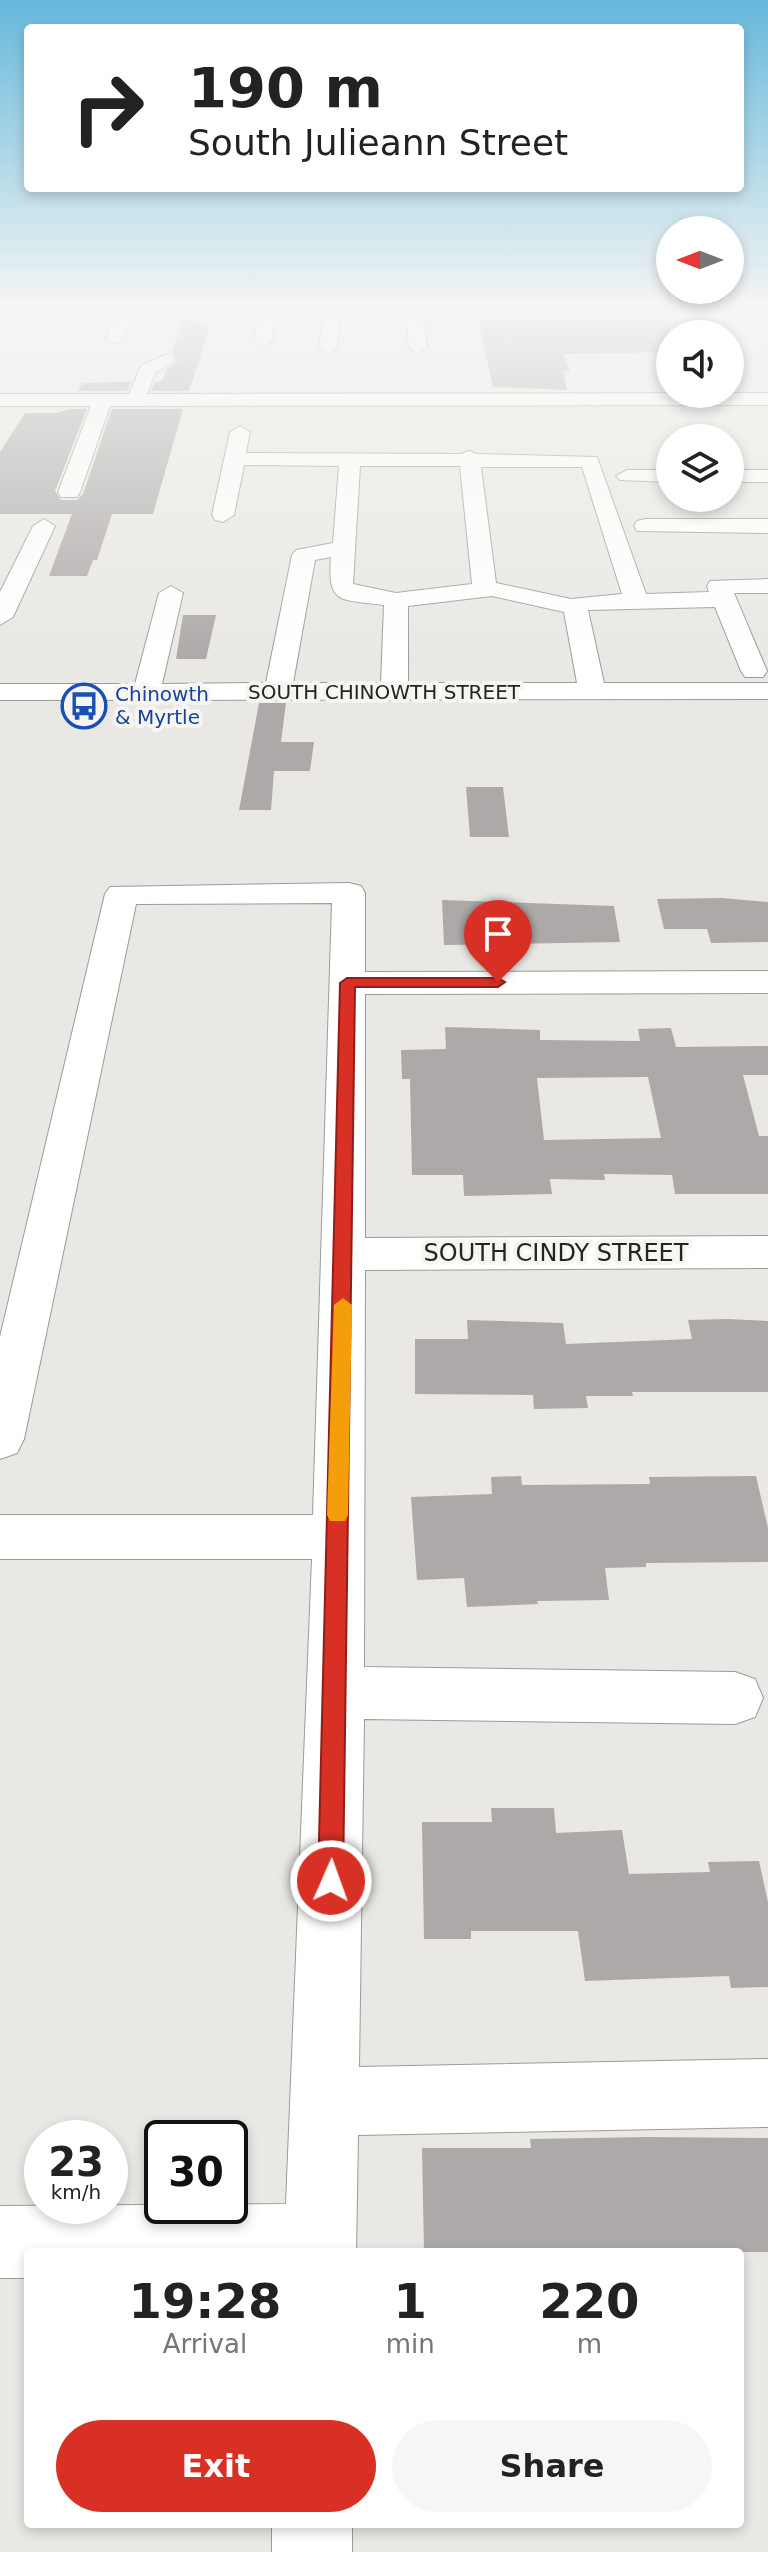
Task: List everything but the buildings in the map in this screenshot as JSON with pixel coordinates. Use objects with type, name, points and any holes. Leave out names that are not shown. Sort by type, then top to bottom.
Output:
[{"type":"street","points":[[69,492],[94,423]]},
{"type":"street","points":[[223,515],[240,432]]},
{"type":"street","points":[[234,459],[469,457],[590,461],[636,600]]},
{"type":"street","points":[[469,457],[485,589]]},
{"type":"street","points":[[350,458],[341,587],[350,593],[396,600],[485,589],[549,599],[575,607],[582,603],[768,586]]},
{"type":"street","points":[[627,476],[656,476]]},
{"type":"street","points":[[744,476],[768,476]]},
{"type":"street","points":[[706,512],[712,526]]},
{"type":"street","points":[[0,617],[44,526]]},
{"type":"street","points":[[645,526],[768,526]]},
{"type":"street","points":[[278,692],[304,555],[344,548]]},
{"type":"street","points":[[708,558],[759,667]]},
{"type":"street","points":[[146,692],[171,593]]},
{"type":"street","points":[[394,692],[396,600]]},
{"type":"street","points":[[575,607],[592,692]]},
{"type":"street","name":"SOUTH CHINOWTH STREET","points":[[0,692],[592,692],[759,667]]},
{"type":"street","points":[[0,1439],[122,894],[349,893],[336,1693],[320,2246],[0,2242]]},
{"type":"street","points":[[347,983],[768,982]]},
{"type":"street","name":"SOUTH CINDY STREET","points":[[344,1254],[768,1252]]},
{"type":"street","points":[[0,1537],[337,1537]]},
{"type":"street","points":[[336,1693],[735,1698]]},
{"type":"street","points":[[324,2102],[768,2093]]},
{"type":"street","points":[[312,2528],[312,2552]]},
{"type":"slow traffic","points":[[338,1515],[343,1305]]},
{"type":"place","name":"Chinowth & Myrtle","points":[[84,706]]},
{"type":"route","points":[[331,1881],[347,983],[498,982]]}]
